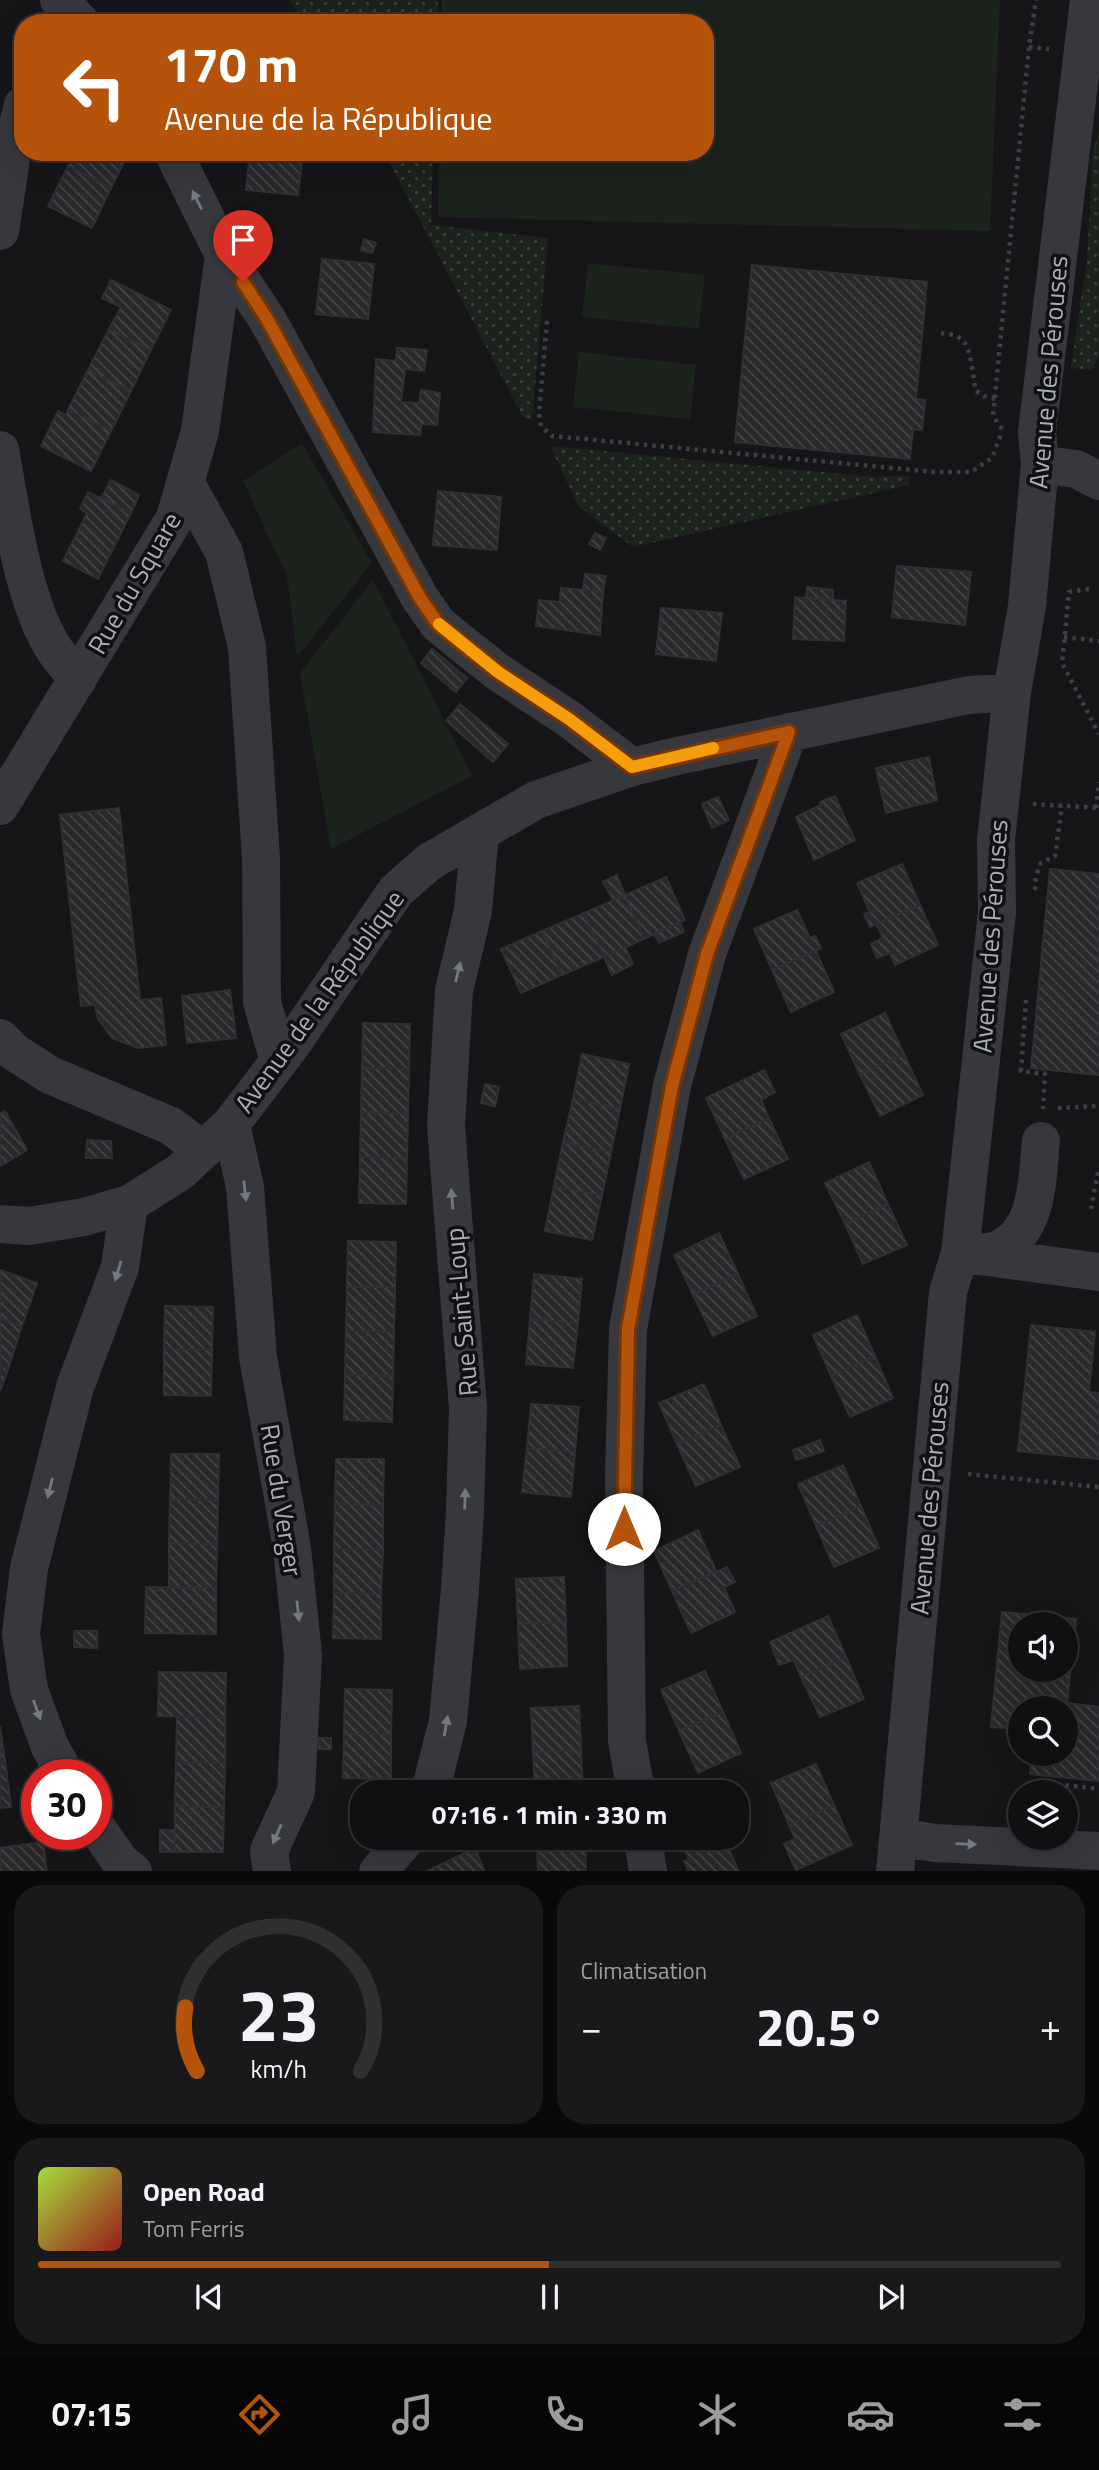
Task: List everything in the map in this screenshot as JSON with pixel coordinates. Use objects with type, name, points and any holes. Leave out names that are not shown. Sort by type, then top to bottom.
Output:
[{"type":"street","name":"Avenue des Pérouses","points":[[897,1854],[948,1292],[960,1254],[997,912],[996,840],[1012,692],[1027,606],[1027,442],[1089,0]]},
{"type":"street","points":[[0,231],[14,140]]},
{"type":"street","points":[[177,161],[224,255],[267,319],[420,598],[438,624],[498,672],[569,719],[632,767]]},
{"type":"street","name":"Rue du Square","points":[[0,806],[175,518],[200,431],[224,255]]},
{"type":"street","points":[[1027,442],[1099,481]]},
{"type":"street","points":[[0,450],[16,537],[34,606],[54,649],[78,679]]},
{"type":"street","points":[[185,482],[224,552],[247,646],[261,858],[262,1002],[279,1061]]},
{"type":"street","name":"Avenue de la République","points":[[0,1224],[29,1226],[84,1217],[130,1204],[180,1172],[230,1124],[279,1061],[396,891],[429,862],[536,800],[632,767],[970,695],[1012,692]]},
{"type":"street","points":[[633,1780],[627,1741],[624,1476],[628,1329],[672,1086],[707,954],[789,732]]},
{"type":"street","name":"Rue Saint-Loup","points":[[433,1780],[447,1721],[460,1590],[468,1408],[446,1126],[454,990],[474,911],[480,832]]},
{"type":"street","points":[[0,1038],[14,1052],[50,1075],[171,1126],[203,1150]]},
{"type":"street","name":"Rue du Verger","points":[[230,1124],[245,1187],[258,1357],[292,1548],[303,1655],[296,1792],[269,1851],[272,1871]]},
{"type":"street","points":[[960,1254],[998,1250],[1022,1232],[1034,1202],[1042,1125]]},
{"type":"street","points":[[57,1759],[29,1690],[22,1634],[29,1568],[75,1387],[120,1267],[130,1204]]},
{"type":"street","points":[[960,1254],[1099,1272]]},
{"type":"street","points":[[897,1854],[934,1843],[1099,1851]]},
{"type":"street","points":[[112,1850],[120,1861],[133,1871]]},
{"type":"street","points":[[378,1871],[396,1850]]},
{"type":"street","points":[[645,1850],[648,1871]]},
{"type":"path","points":[[547,321],[539,414],[541,426],[552,436],[971,472],[992,458],[1027,442],[993,416],[1029,47],[1036,0]]},
{"type":"path","points":[[941,333],[958,336],[964,342],[970,357],[976,391],[995,399]]},
{"type":"path","points":[[1089,589],[1069,592],[1062,663],[1099,734]]},
{"type":"path","points":[[1064,637],[1099,641]]},
{"type":"path","points":[[1001,801],[1098,808],[1099,782]]},
{"type":"path","points":[[1034,904],[1036,876],[1041,863],[1055,856],[1062,806]]},
{"type":"path","points":[[1027,987],[1021,1071],[1045,1074],[1042,1125]]},
{"type":"path","points":[[1091,1209],[1099,1167]]},
{"type":"path","points":[[931,1470],[1099,1487]]},
{"type":"path","points":[[1078,1787],[1099,1789]]},
{"type":"shaded area","points":[[289,0],[438,0],[437,14],[298,14]]},
{"type":"shaded area","points":[[442,0],[1000,0],[990,231],[438,217],[439,161],[714,161],[714,14],[442,14]]},
{"type":"shaded area","points":[[1099,131],[1099,357],[1092,370],[1071,368],[1087,259],[1093,151]]},
{"type":"shaded area","points":[[389,161],[433,161],[431,225],[548,238],[532,420],[523,417]]},
{"type":"shaded area","points":[[588,263],[705,275],[699,329],[582,317]]},
{"type":"shaded area","points":[[579,352],[696,365],[690,419],[573,407]]},
{"type":"shaded area","points":[[302,443],[372,563],[297,657],[287,576],[243,481]]},
{"type":"shaded area","points":[[550,446],[874,477],[910,476],[909,485],[633,547],[579,507]]},
{"type":"shaded area","points":[[373,580],[472,776],[331,849],[300,673]]},
{"type":"building","points":[[71,161],[124,161],[111,188],[68,166]]},
{"type":"building","points":[[249,161],[302,161],[298,195],[246,190]]},
{"type":"building","points":[[68,166],[111,188],[92,228],[48,206]]},
{"type":"building","points":[[364,239],[376,243],[372,253],[361,250]]},
{"type":"building","points":[[322,259],[374,264],[368,319],[316,314]]},
{"type":"building","points":[[752,265],[927,282],[916,399],[925,400],[922,430],[913,429],[910,459],[735,442]]},
{"type":"building","points":[[111,280],[171,310],[151,350],[109,329],[121,307],[102,298]]},
{"type":"building","points":[[109,329],[151,350],[131,391],[88,370]]},
{"type":"building","points":[[397,348],[427,350],[424,371],[405,369],[401,402],[419,403],[421,390],[440,393],[437,425],[422,424],[420,435],[373,432],[376,359],[396,361]]},
{"type":"building","points":[[88,370],[131,391],[111,431],[68,410]]},
{"type":"building","points":[[68,410],[111,431],[91,471],[41,446],[58,411],[66,415]]},
{"type":"building","points":[[111,480],[139,495],[131,513],[101,498]]},
{"type":"building","points":[[438,491],[501,497],[497,550],[433,545]]},
{"type":"building","points":[[88,492],[131,513],[98,579],[63,561],[87,513],[80,509]]},
{"type":"building","points":[[595,533],[606,538],[600,550],[589,544]]},
{"type":"building","points":[[897,566],[971,572],[965,625],[892,617]]},
{"type":"building","points":[[585,574],[606,576],[603,592],[583,589]]},
{"type":"building","points":[[807,587],[833,590],[833,600],[806,598]]},
{"type":"building","points":[[561,588],[603,592],[600,635],[536,626],[539,600],[560,602]]},
{"type":"building","points":[[795,597],[846,601],[844,641],[793,639]]},
{"type":"building","points":[[661,608],[722,613],[716,661],[656,654]]},
{"type":"building","points":[[432,649],[467,678],[456,692],[421,663]]},
{"type":"building","points":[[460,704],[508,744],[493,762],[446,721]]},
{"type":"building","points":[[929,757],[937,800],[886,813],[876,768]]},
{"type":"building","points":[[835,796],[855,840],[814,860],[796,817]]},
{"type":"building","points":[[718,797],[729,820],[712,828],[702,804]]},
{"type":"building","points":[[119,808],[140,1000],[161,998],[166,1045],[138,1048],[112,1038],[98,1019],[95,1005],[81,1006],[60,815]]},
{"type":"building","points":[[902,864],[920,905],[870,927],[864,914],[870,912],[857,883]]},
{"type":"building","points":[[1050,869],[1099,874],[1099,1075],[1031,1068]]},
{"type":"building","points":[[617,875],[625,895],[613,900],[603,882]]},
{"type":"building","points":[[666,877],[685,920],[644,939],[625,895]]},
{"type":"building","points":[[625,895],[644,939],[604,957],[584,913]]},
{"type":"building","points":[[920,905],[938,945],[895,965],[890,953],[877,958],[871,944],[883,938],[876,924]]},
{"type":"building","points":[[797,910],[810,938],[815,936],[821,948],[772,970],[754,929]]},
{"type":"building","points":[[584,913],[604,957],[562,975],[542,931]]},
{"type":"building","points":[[680,922],[684,932],[659,943],[654,934]]},
{"type":"building","points":[[542,931],[562,975],[521,993],[501,949]]},
{"type":"building","points":[[625,947],[633,964],[612,975],[604,957]]},
{"type":"building","points":[[816,951],[834,992],[791,1012],[772,970]]},
{"type":"building","points":[[230,990],[236,1038],[187,1043],[182,996]]},
{"type":"building","points":[[885,1013],[904,1054],[860,1075],[841,1034]]},
{"type":"building","points":[[363,1023],[410,1024],[409,1069],[362,1068]]},
{"type":"building","points":[[582,1054],[629,1064],[620,1109],[573,1099]]},
{"type":"building","points":[[904,1054],[923,1095],[880,1116],[860,1075]]},
{"type":"building","points":[[362,1068],[409,1069],[408,1114],[361,1112]]},
{"type":"building","points":[[764,1070],[775,1092],[761,1100],[769,1118],[725,1139],[706,1098]]},
{"type":"building","points":[[485,1084],[499,1087],[495,1106],[481,1103]]},
{"type":"building","points":[[573,1099],[620,1109],[611,1152],[563,1142]]},
{"type":"building","points":[[5,1111],[27,1150],[0,1166],[0,1114]]},
{"type":"building","points":[[361,1112],[408,1114],[407,1158],[360,1157]]},
{"type":"building","points":[[769,1118],[788,1159],[744,1179],[725,1139]]},
{"type":"building","points":[[87,1140],[111,1141],[112,1158],[86,1158]]},
{"type":"building","points":[[563,1142],[611,1152],[602,1196],[554,1186]]},
{"type":"building","points":[[360,1157],[407,1158],[406,1204],[359,1203]]},
{"type":"building","points":[[869,1162],[888,1204],[845,1224],[825,1183]]},
{"type":"building","points":[[554,1186],[602,1196],[592,1240],[545,1231]]},
{"type":"building","points":[[888,1204],[907,1245],[863,1264],[845,1224]]},
{"type":"building","points":[[719,1233],[738,1274],[693,1295],[674,1255]]},
{"type":"building","points":[[348,1241],[396,1242],[395,1287],[347,1287]]},
{"type":"building","points":[[0,1270],[37,1283],[22,1326],[0,1318]]},
{"type":"building","points":[[534,1274],[582,1279],[578,1323],[530,1319]]},
{"type":"building","points":[[738,1274],[757,1316],[713,1336],[693,1295]]},
{"type":"building","points":[[347,1287],[395,1287],[394,1332],[346,1331]]},
{"type":"building","points":[[165,1306],[213,1307],[212,1350],[164,1349]]},
{"type":"building","points":[[857,1315],[875,1356],[831,1376],[813,1335]]},
{"type":"building","points":[[0,1318],[22,1326],[8,1369],[0,1366]]},
{"type":"building","points":[[530,1319],[578,1323],[573,1368],[526,1364]]},
{"type":"building","points":[[1031,1325],[1095,1332],[1089,1392],[1099,1393],[1099,1459],[1018,1451]]},
{"type":"building","points":[[346,1331],[394,1332],[393,1376],[345,1375]]},
{"type":"building","points":[[164,1349],[212,1350],[211,1396],[164,1395]]},
{"type":"building","points":[[875,1356],[893,1398],[850,1417],[831,1376]]},
{"type":"building","points":[[0,1366],[8,1369],[0,1391]]},
{"type":"building","points":[[345,1375],[393,1376],[392,1422],[344,1420]]},
{"type":"building","points":[[704,1384],[721,1425],[677,1444],[659,1403]]},
{"type":"building","points":[[531,1404],[579,1407],[575,1452],[527,1448]]},
{"type":"building","points":[[721,1425],[740,1467],[696,1486],[677,1444]]},
{"type":"building","points":[[820,1440],[824,1451],[796,1460],[793,1450]]},
{"type":"building","points":[[527,1448],[575,1452],[571,1497],[522,1492]]},
{"type":"building","points":[[171,1454],[219,1454],[218,1500],[170,1499]]},
{"type":"building","points":[[336,1459],[384,1459],[383,1505],[335,1504]]},
{"type":"building","points":[[843,1465],[861,1506],[816,1526],[798,1484]]},
{"type":"building","points":[[170,1499],[218,1500],[217,1544],[169,1543]]},
{"type":"building","points":[[335,1504],[383,1505],[383,1550],[334,1549]]},
{"type":"building","points":[[861,1506],[879,1548],[834,1567],[816,1526]]},
{"type":"building","points":[[698,1530],[716,1571],[672,1591],[654,1551]]},
{"type":"building","points":[[169,1543],[217,1544],[216,1588],[169,1588]]},
{"type":"building","points":[[334,1549],[383,1550],[381,1594],[334,1593]]},
{"type":"building","points":[[727,1567],[735,1582],[724,1587],[735,1612],[691,1633],[672,1591]]},
{"type":"building","points":[[564,1577],[566,1622],[518,1624],[516,1579]]},
{"type":"building","points":[[146,1587],[216,1588],[216,1634],[145,1633]]},
{"type":"building","points":[[334,1593],[381,1594],[381,1639],[333,1638]]},
{"type":"building","points":[[1002,1612],[1008,1613],[1008,1682],[1069,1682],[1068,1696],[1008,1696],[1008,1728],[991,1727]]},
{"type":"building","points":[[828,1616],[846,1657],[801,1677],[794,1660],[779,1665],[770,1642]]},
{"type":"building","points":[[566,1622],[567,1666],[520,1669],[518,1624]]},
{"type":"building","points":[[74,1631],[97,1631],[97,1648],[74,1647]]},
{"type":"building","points":[[846,1657],[864,1699],[820,1717],[801,1677]]},
{"type":"building","points":[[705,1671],[723,1712],[679,1731],[661,1690]]},
{"type":"building","points":[[159,1672],[226,1673],[225,1718],[158,1716]]},
{"type":"building","points":[[345,1689],[392,1690],[391,1734],[344,1734]]},
{"type":"building","points":[[1078,1704],[1099,1707],[1099,1781],[1030,1774],[1031,1766],[1078,1766]]},
{"type":"building","points":[[579,1706],[581,1750],[533,1752],[531,1708]]},
{"type":"building","points":[[723,1712],[741,1753],[698,1773],[679,1731]]},
{"type":"building","points":[[177,1717],[225,1718],[225,1763],[176,1762]]},
{"type":"building","points":[[0,1726],[5,1761],[0,1762]]},
{"type":"building","points":[[344,1734],[391,1734],[391,1779],[343,1778]]},
{"type":"building","points":[[319,1738],[331,1738],[331,1749],[318,1749]]},
{"type":"building","points":[[581,1750],[582,1780],[534,1780],[533,1752]]},
{"type":"building","points":[[5,1761],[11,1807],[0,1808],[0,1762]]},
{"type":"building","points":[[176,1762],[225,1763],[224,1807],[175,1806]]},
{"type":"building","points":[[816,1764],[834,1805],[789,1825],[771,1783]]},
{"type":"building","points":[[834,1805],[852,1845],[796,1870],[784,1844],[795,1839],[789,1825]]},
{"type":"building","points":[[175,1806],[224,1807],[223,1852],[175,1852]]},
{"type":"building","points":[[160,1830],[174,1830],[175,1852],[160,1852]]},
{"type":"building","points":[[21,1845],[21,1850],[44,1850],[47,1871],[0,1871],[0,1848]]},
{"type":"building","points":[[476,1850],[485,1871],[427,1871]]},
{"type":"building","points":[[537,1850],[585,1850],[586,1871],[538,1871]]},
{"type":"building","points":[[685,1850],[729,1850],[739,1871],[689,1871],[684,1861],[689,1860]]},
{"type":"slow traffic","points":[[439,624],[498,672],[569,719],[632,767],[713,748]]},
{"type":"route","points":[[243,282],[267,319],[420,598],[438,624],[498,672],[569,719],[632,767],[789,732],[707,954],[672,1086],[649,1200],[628,1329],[624,1529]]}]
